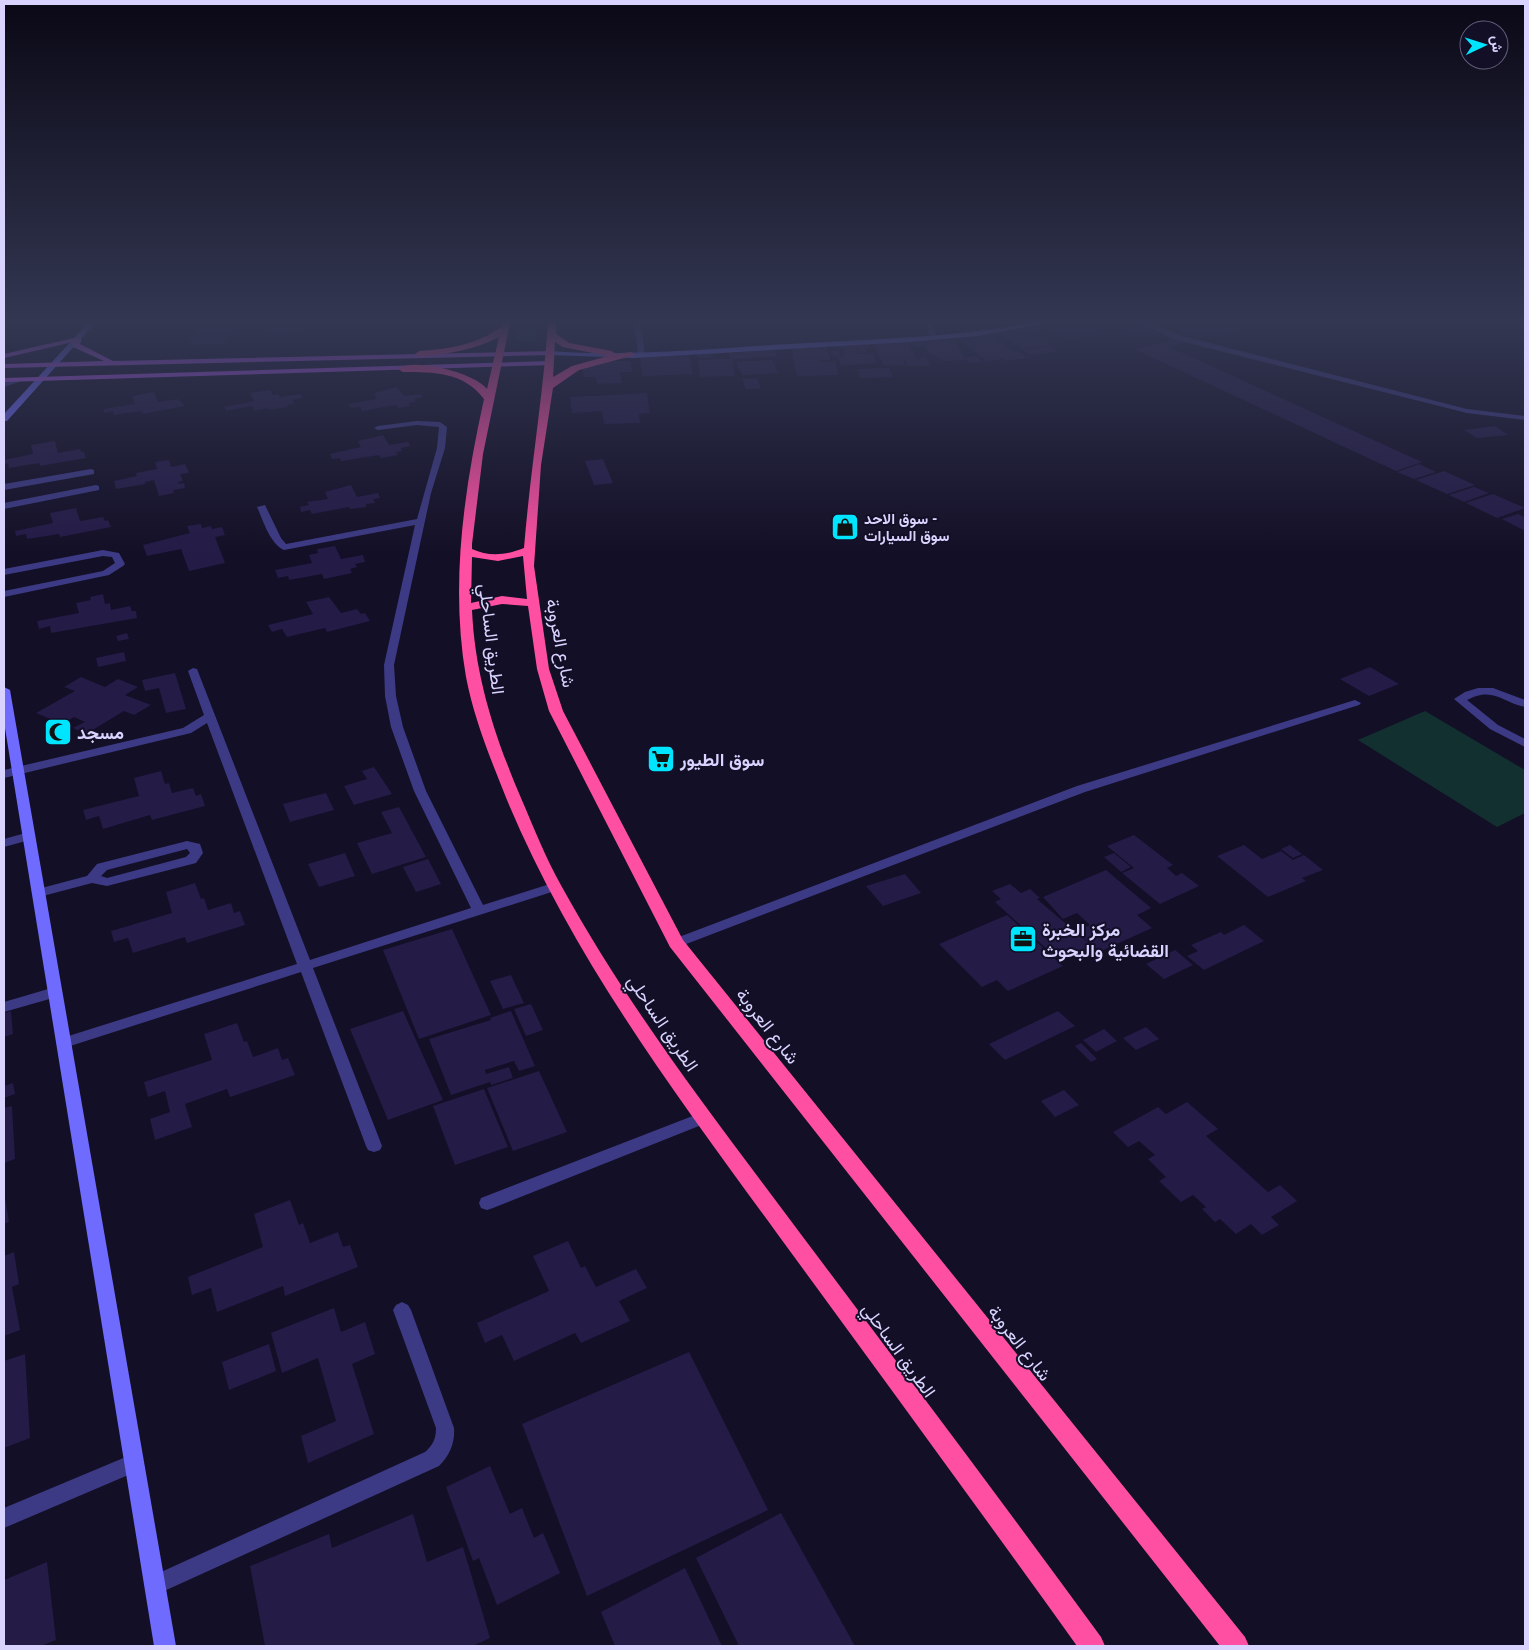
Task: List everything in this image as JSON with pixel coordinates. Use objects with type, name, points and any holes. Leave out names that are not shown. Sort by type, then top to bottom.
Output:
[{"type":"highway","name":"الطريق الساحلي","points":[[488,400],[463,571],[472,675],[486,729],[505,778],[553,886],[636,1021],[703,1118],[1088,1645]]},
{"type":"highway","name":"شارع العروبة","points":[[546,400],[536,465],[528,566],[543,669],[556,711],[676,943],[1236,1646]]},
{"type":"highway","points":[[466,551],[480,556],[498,558],[529,550]]},
{"type":"highway","points":[[465,608],[502,600],[532,603]]},
{"type":"street","points":[[4,419],[23,400]]},
{"type":"street","points":[[1422,400],[1457,409],[1525,418]]},
{"type":"street","points":[[378,428],[430,423],[440,424],[443,427],[441,448],[421,521],[389,665],[388,687],[395,726],[421,791],[479,911]]},
{"type":"street","points":[[4,486],[91,472]]},
{"type":"street","points":[[4,506],[96,488]]},
{"type":"street","points":[[262,507],[277,539],[284,546],[421,521]]},
{"type":"street","points":[[4,572],[103,553],[116,555],[120,564],[106,573],[4,594]]},
{"type":"street","points":[[193,671],[374,1146]]},
{"type":"street","points":[[4,690],[11,772],[30,836],[165,1646]]},
{"type":"street","points":[[1525,704],[1496,690],[1472,692],[1460,700],[1494,727],[1525,744]]},
{"type":"street","points":[[676,943],[1081,789],[1355,703]]},
{"type":"street","points":[[11,772],[187,731],[209,717]]},
{"type":"street","points":[[4,843],[30,836]]},
{"type":"street","points":[[39,893],[94,878],[100,882],[106,882],[185,862],[195,857],[196,850],[195,847],[188,844],[102,867],[94,874],[94,878]]},
{"type":"street","points":[[64,1043],[553,886]]},
{"type":"street","points":[[4,1008],[55,992]]},
{"type":"street","points":[[487,1203],[703,1118]]},
{"type":"street","points":[[155,1586],[432,1459],[441,1450],[446,1440],[445,1428],[402,1310]]},
{"type":"street","points":[[4,1518],[133,1463]]},
{"type":"green space","points":[[1425,711],[1525,770],[1525,813],[1497,827],[1358,740]]},
{"type":"building","points":[[134,400],[157,400],[158,402],[179,400],[185,406],[143,414],[141,411],[114,415],[113,411],[105,413],[103,409],[135,404]]},
{"type":"building","points":[[292,400],[294,404],[287,405],[288,407],[254,411],[252,406],[226,411],[224,407],[254,401]]},
{"type":"building","points":[[371,400],[415,400],[416,402],[409,403],[410,406],[398,408],[396,405],[362,411],[360,407],[351,408],[349,404]]},
{"type":"building","points":[[570,400],[648,400],[650,413],[639,414],[640,423],[604,424],[602,411],[572,413]]},
{"type":"building","points":[[1244,400],[1286,400],[1422,462],[1396,471]]},
{"type":"building","points":[[1495,426],[1508,435],[1477,438],[1464,430]]},
{"type":"building","points":[[383,435],[389,445],[408,442],[410,446],[401,448],[402,451],[396,452],[398,455],[381,458],[379,455],[341,461],[340,458],[332,459],[330,454],[361,447],[358,441]]},
{"type":"building","points":[[55,441],[58,453],[80,449],[81,452],[84,452],[86,458],[40,466],[39,463],[9,468],[8,463],[4,464],[4,460],[33,454],[31,445]]},
{"type":"building","points":[[603,459],[613,483],[594,485],[585,461]]},
{"type":"building","points":[[169,460],[171,467],[185,464],[189,473],[180,474],[183,481],[178,482],[179,484],[184,483],[185,488],[173,490],[174,493],[159,496],[154,480],[145,482],[145,484],[116,489],[114,481],[137,476],[136,473],[157,469],[155,462]]},
{"type":"building","points":[[1419,464],[1436,472],[1414,479],[1397,472]]},
{"type":"building","points":[[1444,471],[1475,485],[1447,494],[1416,480]]},
{"type":"building","points":[[351,485],[357,497],[378,493],[380,498],[373,499],[375,503],[366,504],[366,507],[350,509],[349,507],[312,514],[310,510],[301,512],[300,507],[309,505],[307,502],[328,499],[325,492]]},
{"type":"building","points":[[1474,487],[1489,493],[1464,502],[1449,495]]},
{"type":"building","points":[[1493,494],[1525,508],[1497,518],[1466,503]]},
{"type":"building","points":[[76,508],[80,521],[103,517],[105,521],[108,520],[111,527],[60,537],[59,534],[27,539],[26,534],[16,536],[15,531],[53,523],[50,513]]},
{"type":"building","points":[[1518,514],[1525,517],[1525,531],[1502,519]]},
{"type":"building","points":[[201,524],[202,528],[211,526],[212,529],[222,527],[225,535],[215,537],[225,563],[189,571],[181,549],[147,556],[143,545],[190,533],[187,526]]},
{"type":"building","points":[[335,546],[341,559],[363,555],[365,562],[355,564],[357,567],[350,569],[352,573],[324,579],[322,574],[289,580],[288,576],[278,578],[275,570],[312,563],[309,555],[318,553],[317,549]]},
{"type":"building","points":[[103,594],[105,604],[110,603],[111,610],[130,606],[132,611],[136,611],[137,618],[51,633],[50,626],[39,629],[37,621],[79,613],[76,603],[91,600],[90,597]]},
{"type":"building","points":[[329,597],[341,613],[357,609],[361,614],[365,613],[370,621],[327,632],[325,628],[287,637],[282,629],[272,632],[268,625],[313,614],[306,602]]},
{"type":"building","points":[[127,633],[129,639],[118,641],[116,636]]},
{"type":"building","points":[[124,652],[126,661],[98,667],[96,658]]},
{"type":"building","points":[[1370,667],[1399,684],[1369,696],[1340,679]]},
{"type":"building","points":[[175,673],[186,709],[166,713],[159,688],[145,691],[142,680]]},
{"type":"building","points":[[81,677],[105,687],[118,679],[138,687],[125,695],[151,705],[134,715],[124,711],[86,734],[73,728],[85,722],[74,717],[62,724],[36,713],[75,691],[64,687]]},
{"type":"building","points":[[374,767],[392,794],[354,805],[344,786],[367,779],[362,771]]},
{"type":"building","points":[[161,771],[165,784],[169,783],[172,793],[193,788],[196,796],[201,794],[205,806],[152,820],[150,815],[103,829],[99,816],[86,820],[83,810],[139,796],[134,778]]},
{"type":"building","points":[[326,793],[334,810],[290,822],[283,804]]},
{"type":"building","points":[[399,807],[426,857],[372,874],[357,843],[392,833],[381,812]]},
{"type":"building","points":[[1134,835],[1173,865],[1167,868],[1176,876],[1182,873],[1199,886],[1160,904],[1122,873],[1134,868],[1107,846]]},
{"type":"building","points":[[1244,845],[1262,859],[1281,851],[1293,860],[1304,855],[1323,870],[1302,878],[1306,881],[1268,897],[1217,856]]},
{"type":"building","points":[[1290,845],[1302,854],[1293,858],[1281,849]]},
{"type":"building","points":[[345,853],[355,876],[319,887],[308,864]]},
{"type":"building","points":[[1114,853],[1131,867],[1121,872],[1104,857]]},
{"type":"building","points":[[428,859],[441,884],[416,892],[403,867]]},
{"type":"building","points":[[1106,870],[1151,908],[1137,915],[1152,928],[1099,952],[1076,931],[1090,925],[1077,913],[1063,919],[1043,897]]},
{"type":"building","points":[[905,874],[921,893],[883,906],[866,886]]},
{"type":"building","points":[[195,883],[201,899],[204,898],[208,910],[231,903],[234,913],[240,911],[245,925],[187,943],[185,937],[133,953],[128,938],[114,942],[111,931],[172,913],[166,892]]},
{"type":"building","points":[[1010,884],[1021,893],[1030,889],[1040,898],[1037,899],[1093,947],[1061,962],[995,902],[1001,899],[992,891]]},
{"type":"building","points":[[1007,915],[1063,966],[1008,991],[997,980],[982,987],[939,944]]},
{"type":"building","points":[[1244,925],[1264,941],[1204,970],[1187,956],[1198,951],[1191,945],[1221,932],[1224,935]]},
{"type":"building","points":[[452,929],[491,1015],[419,1039],[383,950]]},
{"type":"building","points":[[1175,950],[1193,965],[1164,979],[1146,964]]},
{"type":"building","points":[[511,975],[524,1003],[503,1009],[490,981]]},
{"type":"building","points":[[531,1004],[543,1030],[526,1036],[514,1009]]},
{"type":"building","points":[[11,1011],[13,1034],[4,1037],[4,1013]]},
{"type":"building","points":[[403,1011],[443,1100],[388,1120],[350,1029]]},
{"type":"building","points":[[511,1011],[535,1066],[519,1071],[514,1061],[485,1070],[486,1074],[509,1067],[513,1078],[491,1085],[490,1082],[451,1095],[429,1039],[491,1020],[490,1018]]},
{"type":"building","points":[[1058,1011],[1075,1026],[1005,1060],[989,1044]]},
{"type":"building","points":[[237,1023],[244,1042],[247,1041],[253,1057],[278,1048],[282,1060],[288,1058],[295,1075],[230,1097],[227,1089],[185,1104],[192,1127],[155,1140],[150,1119],[170,1112],[165,1091],[148,1097],[144,1082],[212,1060],[204,1034]]},
{"type":"building","points":[[1146,1027],[1159,1039],[1136,1050],[1123,1038]]},
{"type":"building","points":[[1104,1029],[1117,1041],[1096,1052],[1083,1040]]},
{"type":"building","points":[[1081,1043],[1097,1059],[1091,1062],[1075,1046]]},
{"type":"building","points":[[539,1071],[567,1132],[513,1151],[487,1088]]},
{"type":"building","points":[[13,1083],[15,1094],[4,1098],[4,1086]]},
{"type":"building","points":[[484,1089],[508,1147],[455,1165],[433,1106]]},
{"type":"building","points":[[1064,1090],[1079,1105],[1055,1117],[1041,1101]]},
{"type":"building","points":[[1187,1102],[1218,1129],[1206,1136],[1268,1192],[1280,1185],[1297,1201],[1271,1217],[1279,1225],[1262,1235],[1251,1224],[1236,1234],[1220,1219],[1215,1222],[1202,1209],[1206,1207],[1193,1195],[1181,1202],[1159,1181],[1166,1177],[1148,1159],[1155,1155],[1139,1141],[1128,1147],[1113,1132],[1158,1107],[1166,1114]]},
{"type":"building","points":[[12,1106],[15,1159],[4,1163],[4,1108]]},
{"type":"building","points":[[4,1198],[9,1222],[4,1224]]},
{"type":"building","points":[[290,1200],[299,1225],[303,1223],[310,1243],[338,1232],[343,1247],[350,1245],[358,1267],[285,1296],[283,1286],[217,1312],[211,1288],[192,1295],[188,1277],[263,1247],[254,1214]]},
{"type":"building","points":[[568,1241],[581,1268],[585,1266],[596,1287],[636,1269],[647,1288],[619,1301],[630,1321],[581,1343],[575,1333],[514,1361],[502,1335],[485,1343],[477,1323],[549,1291],[533,1256]]},
{"type":"building","points":[[14,1252],[19,1284],[12,1287],[20,1330],[4,1336],[4,1256]]},
{"type":"building","points":[[334,1308],[341,1332],[365,1322],[375,1354],[352,1364],[374,1434],[308,1463],[301,1436],[336,1421],[318,1358],[282,1373],[271,1333]]},
{"type":"building","points":[[269,1344],[276,1371],[229,1390],[222,1362]]},
{"type":"building","points":[[689,1352],[768,1510],[587,1596],[522,1424]]},
{"type":"building","points":[[25,1354],[30,1438],[4,1448],[4,1361]]},
{"type":"building","points":[[490,1466],[510,1514],[522,1508],[534,1538],[543,1533],[560,1573],[497,1605],[479,1558],[473,1561],[446,1487]]},
{"type":"building","points":[[781,1513],[855,1646],[739,1646],[696,1558]]},
{"type":"building","points":[[413,1514],[427,1562],[463,1547],[490,1638],[473,1646],[265,1646],[250,1566],[329,1534],[332,1548]]},
{"type":"building","points":[[47,1562],[56,1640],[41,1646],[4,1646],[4,1580]]},
{"type":"building","points":[[685,1568],[722,1646],[615,1646],[601,1612]]},
{"type":"place","name":"سوق الاحد - سوق السيارات","points":[[845,527]]},
{"type":"place","name":"مسجد","points":[[58,732]]},
{"type":"place","name":"سوق الطيور","points":[[661,759]]},
{"type":"place","name":"مركز الخبرة القضائية والبحوث","points":[[1023,939]]}]
